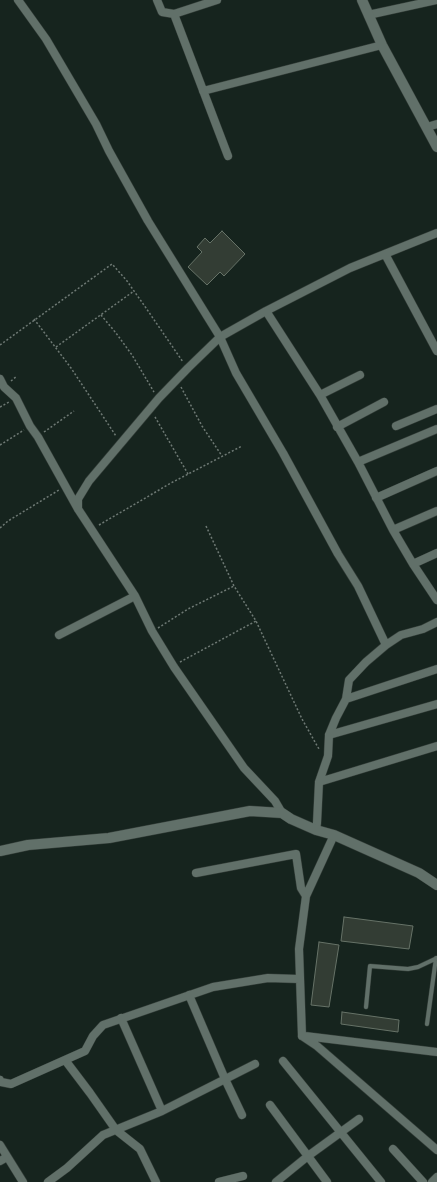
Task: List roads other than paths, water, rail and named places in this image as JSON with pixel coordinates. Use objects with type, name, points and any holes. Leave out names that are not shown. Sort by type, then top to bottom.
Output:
[{"type":"street","points":[[18,0],[46,39],[66,72],[96,124],[109,152],[148,221],[202,311],[220,337],[236,373],[283,453],[338,554],[358,586],[386,645]]},
{"type":"street","points":[[157,0],[162,12],[174,14],[218,0]]},
{"type":"street","points":[[362,0],[382,45],[432,126],[437,147]]},
{"type":"street","points":[[368,15],[437,0]]},
{"type":"street","points":[[174,14],[228,156]]},
{"type":"street","points":[[203,92],[382,45]]},
{"type":"street","points":[[78,510],[78,499],[89,481],[159,398],[220,337],[266,311],[350,268],[437,233]]},
{"type":"street","points":[[385,254],[437,350]]},
{"type":"street","points":[[266,311],[320,395],[358,462],[393,530],[437,600]]},
{"type":"street","points":[[320,395],[360,375]]},
{"type":"street","points":[[0,379],[4,387],[16,398],[30,426],[38,437],[78,510],[135,596],[152,631],[174,666],[244,768],[275,801],[282,813],[291,819],[316,830],[334,835],[419,873],[437,885]]},
{"type":"street","points":[[337,427],[384,402]]},
{"type":"street","points":[[396,426],[437,409]]},
{"type":"street","points":[[358,462],[437,429]]},
{"type":"street","points":[[376,498],[437,471]]},
{"type":"street","points":[[393,530],[437,511]]},
{"type":"street","points":[[413,564],[437,553]]},
{"type":"street","points":[[59,635],[135,596]]},
{"type":"street","points":[[316,830],[319,782],[328,756],[329,735],[346,699],[349,680],[366,662],[386,645],[401,636],[423,629],[437,622]]},
{"type":"street","points":[[346,699],[437,669]]},
{"type":"street","points":[[329,735],[437,704]]},
{"type":"street","points":[[319,782],[437,746]]},
{"type":"street","points":[[0,851],[28,845],[110,838],[250,811],[282,813]]},
{"type":"street","points":[[302,1036],[299,949],[306,896],[334,835]]},
{"type":"street","points":[[196,873],[296,854],[301,888],[306,896]]},
{"type":"street","points":[[0,1081],[11,1084],[85,1051],[93,1036],[103,1025],[212,986],[268,978],[299,979]]},
{"type":"street","points":[[188,995],[242,1115]]},
{"type":"street","points":[[121,1018],[162,1111]]},
{"type":"street","points":[[302,1036],[437,1052]]},
{"type":"street","points":[[302,1036],[317,1046],[437,1150]]},
{"type":"street","points":[[65,1060],[116,1130],[140,1149],[156,1182]]},
{"type":"street","points":[[283,1061],[381,1182]]},
{"type":"street","points":[[48,1182],[67,1168],[103,1135],[162,1111],[255,1064]]},
{"type":"street","points":[[270,1105],[328,1182]]},
{"type":"street","points":[[276,1182],[308,1156],[359,1119]]},
{"type":"street","points":[[0,1145],[4,1159],[23,1182]]},
{"type":"street","points":[[393,1149],[424,1182]]},
{"type":"street","points":[[220,1182],[242,1176]]},
{"type":"street","points":[[432,1182],[437,1177]]},
{"type":"lane","points":[[366,1007],[370,966],[408,969],[418,967],[436,958]]},
{"type":"lane","points":[[427,1024],[436,958]]}]
